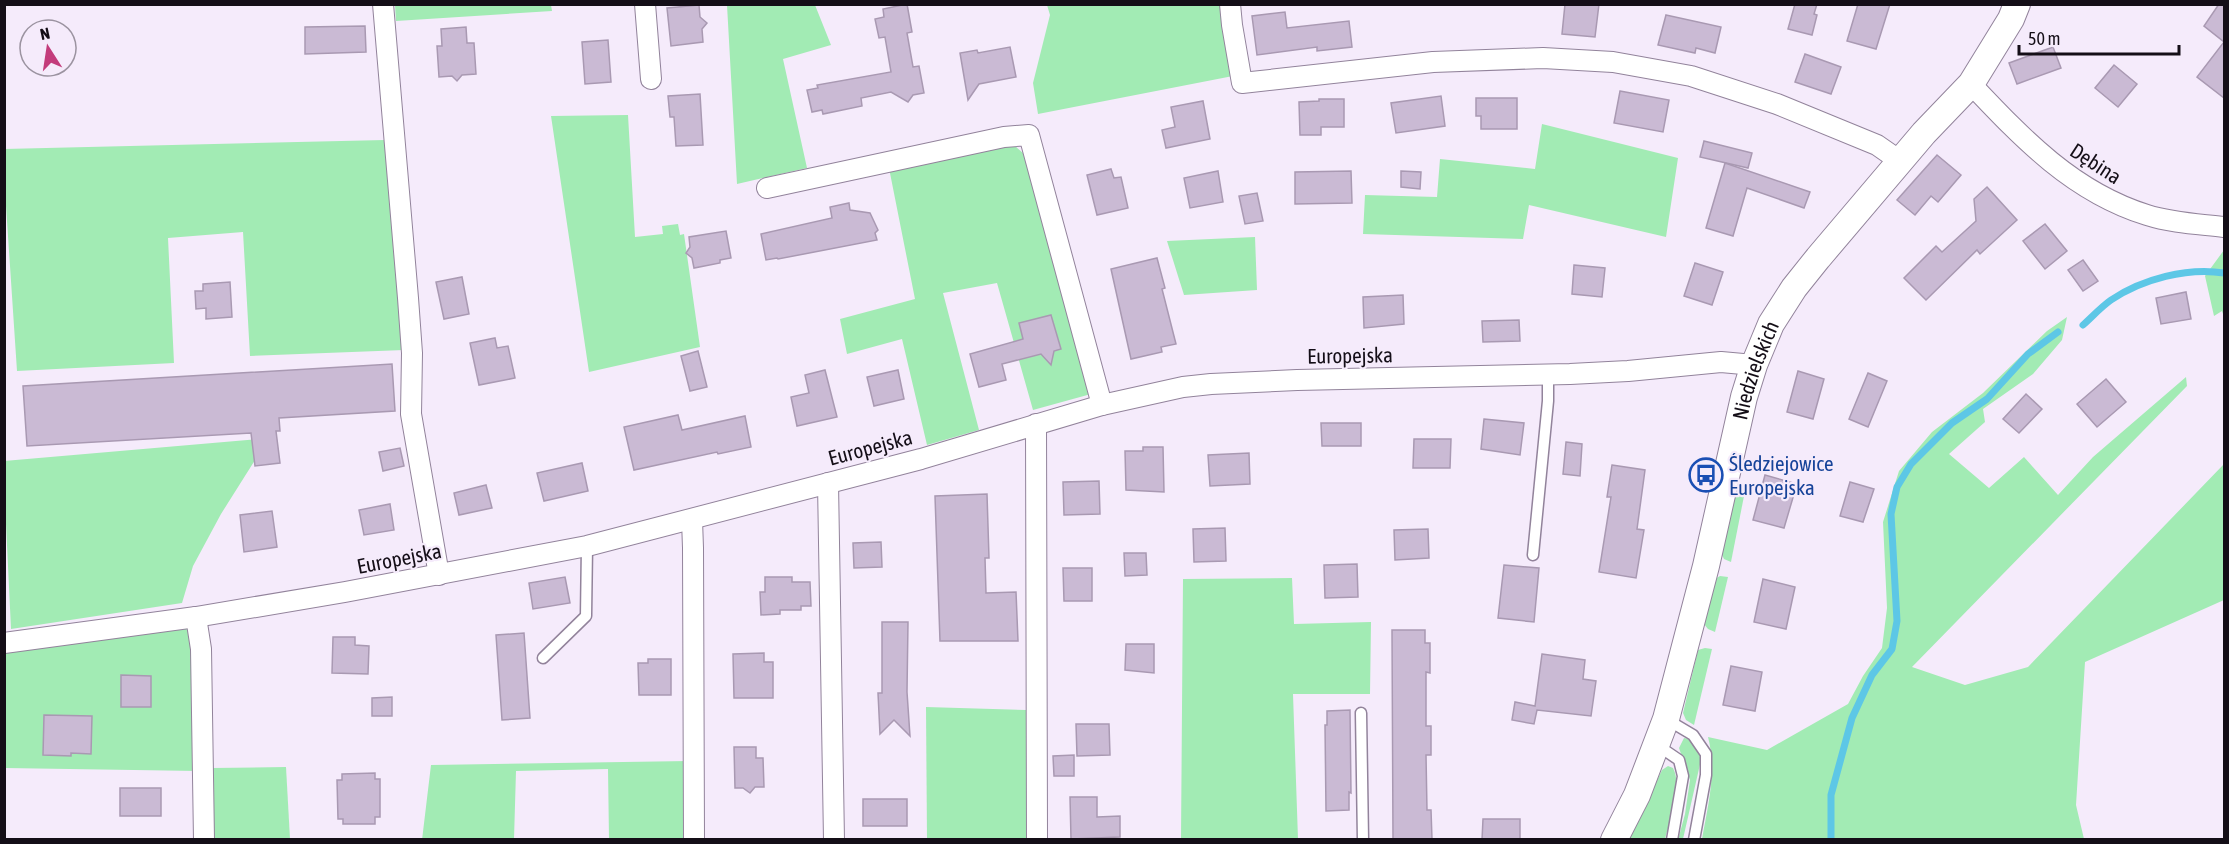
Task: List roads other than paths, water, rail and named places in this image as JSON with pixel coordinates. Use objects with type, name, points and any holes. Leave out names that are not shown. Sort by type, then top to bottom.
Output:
[{"type":"street","points":[[383,4],[412,353],[411,414],[439,575]]},
{"type":"street","points":[[645,4],[651,79]]},
{"type":"street","points":[[1230,4],[1242,83],[1433,62],[1543,58],[1613,62],[1691,76],[1778,104],[1877,145],[1900,161]]},
{"type":"street","name":"Niedzielskich","points":[[1614,840],[1637,795],[1666,719],[1706,566],[1744,397],[1771,324],[1794,288],[1900,161],[1971,84],[2011,19],[2017,4]]},
{"type":"street","name":"Dębina","points":[[1971,84],[2010,125],[2054,165],[2106,200],[2149,216],[2224,227]]},
{"type":"street","points":[[767,188],[1004,137],[1029,135],[1102,405]]},
{"type":"street","name":"Europejska","points":[[4,643],[196,617],[439,575],[587,546],[828,483],[1102,405],[1183,387],[1297,380],[1548,375],[1628,371],[1721,362],[1754,365]]},
{"type":"street","points":[[1036,424],[1037,840]]},
{"type":"street","points":[[828,483],[834,840]]},
{"type":"street","points":[[692,520],[694,840]]},
{"type":"street","points":[[196,617],[201,649],[204,840]]},
{"type":"lane","points":[[1533,555],[1548,401],[1548,375]]},
{"type":"lane","points":[[543,658],[586,616],[587,546]]},
{"type":"lane","points":[[1361,712],[1363,840]]},
{"type":"lane","points":[[1666,719],[1693,735],[1706,754],[1706,775],[1694,840]]},
{"type":"lane","points":[[1657,745],[1679,760],[1683,776],[1672,840]]},
{"type":"waterway","points":[[2083,325],[2111,300],[2137,286],[2181,273],[2224,273]]},
{"type":"waterway","points":[[1831,840],[1831,795],[1852,718],[1872,675],[1892,649],[1897,621],[1891,514],[1897,487],[1911,464],[1952,423],[1987,399],[2028,354],[2058,332]]},
{"type":"place","name":"Śledziejowice Europejska","points":[[1706,475]]}]
